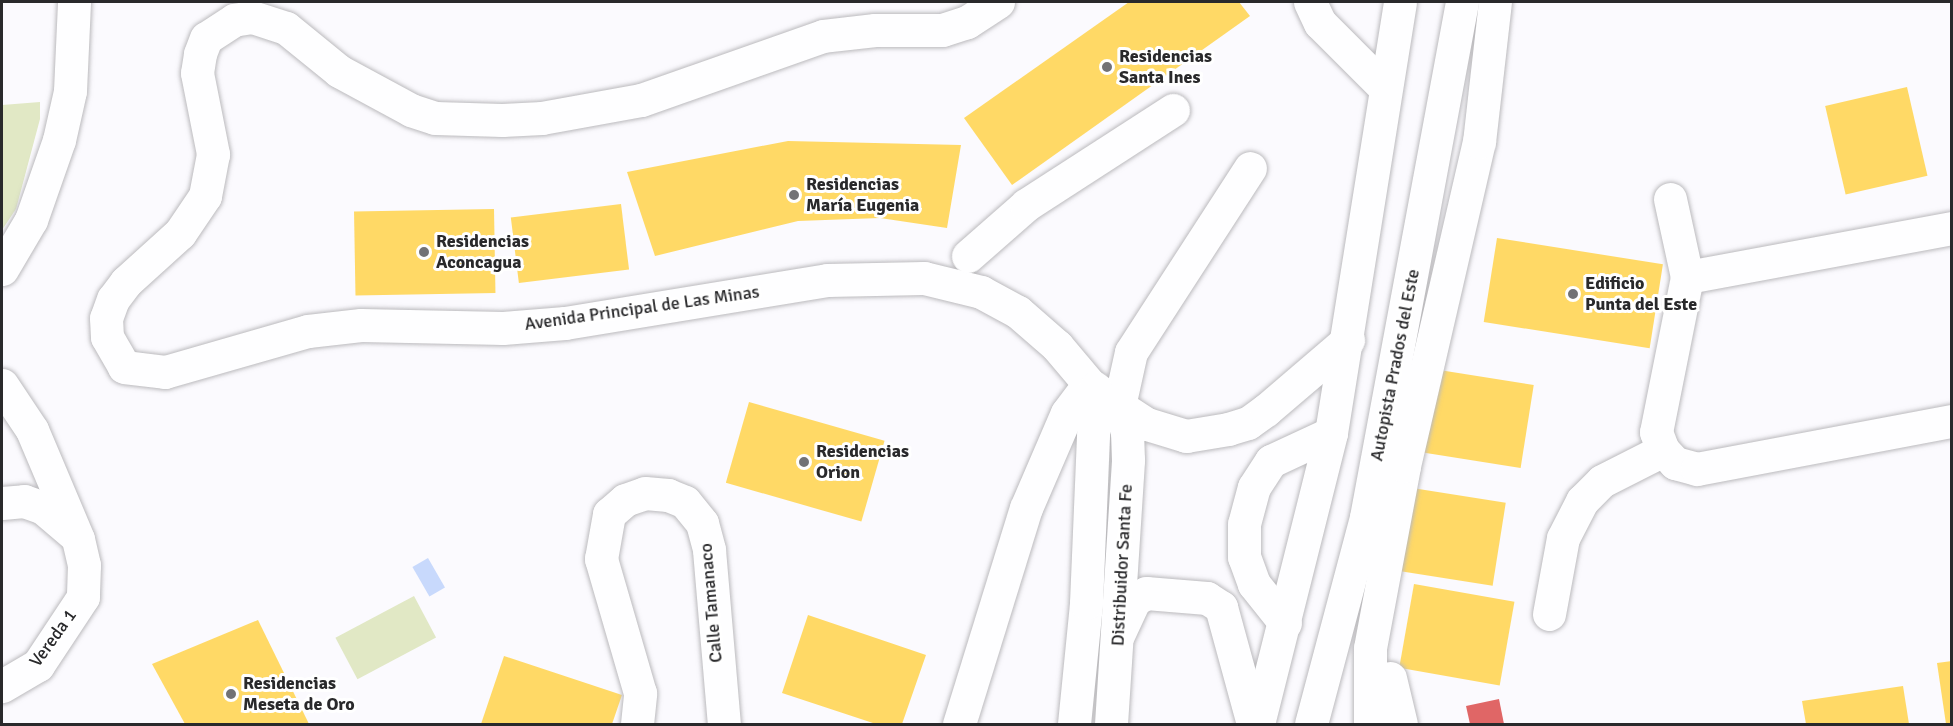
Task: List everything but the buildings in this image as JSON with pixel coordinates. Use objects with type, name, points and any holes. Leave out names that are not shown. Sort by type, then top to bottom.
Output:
[{"type":"main road","points":[[2,269],[31,220],[59,140],[70,91],[74,2]]},
{"type":"main road","name":"Avenida Principal de Las Minas","points":[[998,2],[967,22],[942,30],[875,30],[823,36],[641,100],[542,118],[502,120],[435,118],[411,110],[347,76],[286,28],[252,17],[234,20],[206,39],[200,54],[197,73],[213,154],[205,196],[180,233],[113,299],[106,318],[107,337],[124,368],[165,372],[309,331],[361,325],[503,328],[565,323],[827,280],[892,277],[962,286],[999,300],[1057,346],[1101,393]]},
{"type":"main road","points":[[1310,2],[1320,23],[1384,87]]},
{"type":"main road","points":[[1258,724],[1331,433],[1348,340],[1384,87],[1400,2]]},
{"type":"main road","name":"Autopista Prados del Este","points":[[1311,724],[1322,691],[1366,517],[1462,2]]},
{"type":"main road","points":[[1370,724],[1370,648],[1404,466],[1479,142],[1495,2]]},
{"type":"main road","points":[[1492,36],[1509,2]]},
{"type":"main road","points":[[968,256],[1026,206],[1173,110]]},
{"type":"main road","points":[[959,724],[1026,508],[1067,413],[1101,393],[1131,352],[1250,168]]},
{"type":"main road","points":[[1670,199],[1687,277],[1656,432],[1663,450],[1675,463],[1697,469],[1952,421]]},
{"type":"main road","points":[[1687,277],[1952,228]]},
{"type":"main road","points":[[1101,393],[1147,424],[1185,436],[1228,429],[1248,423],[1266,410],[1348,340]]},
{"type":"main road","name":"Vereda 1","points":[[2,385],[33,430],[78,538],[84,565],[82,597],[38,664],[2,686]]},
{"type":"main road","points":[[1074,724],[1086,603],[1101,393]]},
{"type":"main road","name":"Distribuidor Santa Fe","points":[[1101,393],[1127,432],[1128,460],[1111,724]]},
{"type":"main road","points":[[1285,623],[1254,584],[1244,557],[1244,524],[1254,487],[1271,461],[1331,433]]},
{"type":"main road","points":[[1549,614],[1563,538],[1582,501],[1602,482],[1663,450]]},
{"type":"main road","name":"Calle Tamanaco","points":[[637,724],[640,693],[601,558],[609,514],[625,500],[645,493],[668,495],[685,502],[702,523],[709,550],[724,724]]},
{"type":"main road","points":[[2,503],[24,501],[43,508],[78,538]]},
{"type":"main road","points":[[1118,635],[1134,600],[1146,593],[1207,598],[1221,608],[1229,628],[1253,724]]},
{"type":"main road","points":[[1380,600],[1394,724]]},
{"type":"main road","points":[[1390,678],[1401,724]]},
{"type":"main road","points":[[1322,691],[1324,724]]},
{"type":"green space","points":[[40,102],[40,119],[16,209],[2,230],[2,105]]},
{"type":"green space","points":[[414,596],[436,637],[357,679],[335,638]]},
{"type":"water","points":[[428,558],[445,587],[429,596],[412,567]]},
{"type":"place","name":"Residencias Santa Ines","points":[[1107,67]]},
{"type":"place","name":"Residencias María Eugenia","points":[[794,195]]},
{"type":"place","name":"Residencias Aconcagua","points":[[424,252]]},
{"type":"place","name":"Edificio Punta del Este","points":[[1573,294]]},
{"type":"place","name":"Residencias Orion","points":[[804,462]]},
{"type":"place","name":"Residencias Meseta de Oro","points":[[231,694]]}]
